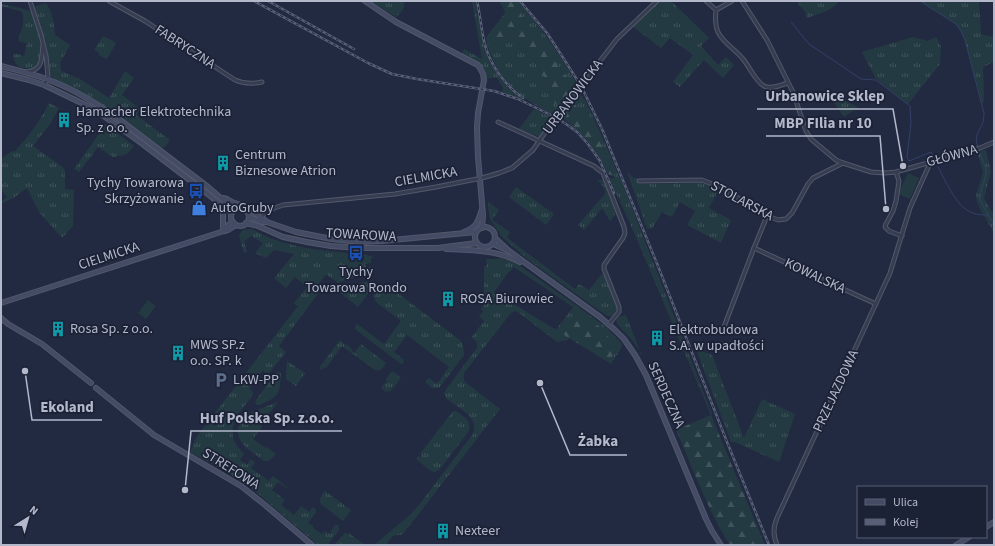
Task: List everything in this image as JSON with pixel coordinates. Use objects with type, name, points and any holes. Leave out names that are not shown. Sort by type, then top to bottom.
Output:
[{"type":"street","points":[[30,1],[46,56],[48,75],[44,85]]},
{"type":"street","name":"FABRYCZNA","points":[[109,1],[145,20],[235,80],[247,84],[262,82]]},
{"type":"street","points":[[365,1],[396,22],[472,62],[482,70],[484,80],[478,113],[477,141],[483,215],[482,228]]},
{"type":"street","name":"URBANOWICKA","points":[[480,178],[512,168],[531,153],[546,131],[617,39],[657,1]]},
{"type":"street","points":[[706,1],[716,10]]},
{"type":"street","points":[[716,10],[732,1]]},
{"type":"street","name":"GŁÓWNA","points":[[742,1],[767,40],[796,101],[808,135],[836,160],[871,172],[896,172],[984,147],[994,142]]},
{"type":"street","points":[[716,10],[715,22],[720,35],[743,58],[759,82],[764,87],[777,87],[788,83]]},
{"type":"street","points":[[26,72],[35,70],[42,62],[43,43]]},
{"type":"street","points":[[1,66],[47,79],[85,96],[112,114],[208,186],[230,206],[236,209]]},
{"type":"street","points":[[1,73],[44,85],[80,102],[108,119],[232,213]]},
{"type":"street","points":[[498,122],[594,166],[603,174],[625,233],[604,265],[604,269],[619,307],[619,312],[609,324]]},
{"type":"street","name":"PRZEJAZDOWA","points":[[777,545],[773,533],[777,518],[890,273],[910,208],[931,161]]},
{"type":"street","name":"STOLARSKA","points":[[639,181],[702,180],[720,187],[767,216],[778,220],[786,219],[792,213],[808,184],[814,178],[843,163]]},
{"type":"street","points":[[896,172],[899,181],[895,206],[885,227],[889,231],[902,236]]},
{"type":"street","name":"CIELMICKA","points":[[260,218],[269,210],[283,205],[312,201],[383,196],[480,178]]},
{"type":"street","name":"TOWAROWA","points":[[221,198],[244,205],[267,222],[296,232],[321,238],[359,242],[471,234],[476,232]]},
{"type":"street","points":[[220,203],[223,213],[224,231]]},
{"type":"street","points":[[460,234],[473,228],[479,219],[482,207]]},
{"type":"street","points":[[242,208],[247,212],[249,217],[246,223],[242,226],[235,224],[231,218],[232,213],[236,209],[242,208]]},
{"type":"street","points":[[483,215],[488,228]]},
{"type":"street","points":[[722,332],[767,216]]},
{"type":"street","name":"TOWAROWA","points":[[249,217],[262,222],[267,222]]},
{"type":"street","name":"TOWAROWA","points":[[246,223],[283,236],[320,245],[359,248],[438,248],[478,243]]},
{"type":"street","name":"CIELMICKA","points":[[1,303],[228,230],[235,224]]},
{"type":"street","points":[[496,238],[493,244],[485,247],[480,245],[475,237],[476,232],[482,228],[493,230],[496,238],[509,251],[532,268]]},
{"type":"street","points":[[493,244],[509,251]]},
{"type":"street","points":[[438,248],[498,254],[515,259],[532,268]]},
{"type":"street","name":"KOWALSKA","points":[[754,248],[876,304]]},
{"type":"street","name":"SERDECZNA","points":[[532,268],[609,324],[624,339],[641,364],[706,519],[720,545]]},
{"type":"street","points":[[1,318],[8,324],[42,344],[91,384]]},
{"type":"street","name":"STREFOWA","points":[[96,388],[154,435],[241,486],[312,545]]},
{"type":"street","points":[[956,545],[967,538]]},
{"type":"green space","points":[[369,1],[404,1],[404,8],[396,17]]},
{"type":"green space","points":[[472,1],[475,1],[486,52],[493,67],[501,80],[510,90],[522,99],[502,92],[503,88],[497,78],[487,78],[482,66],[462,54],[464,49],[482,59]]},
{"type":"green space","points":[[499,1],[510,1],[514,5],[575,89],[561,109],[551,100],[548,91],[548,83],[526,48],[522,50],[510,33],[497,40],[487,36],[505,13]]},
{"type":"green space","points":[[510,1],[518,1],[542,31],[577,84],[575,89],[544,46]]},
{"type":"green space","points":[[660,1],[671,1],[709,38],[701,46],[718,65],[726,57],[734,65],[723,78],[704,60],[680,87],[673,82],[693,55],[670,38],[661,48],[633,27]]},
{"type":"green space","points":[[796,1],[839,1],[829,10],[807,18],[806,13]]},
{"type":"green space","points":[[920,1],[979,1],[981,34],[993,37],[994,47],[994,62],[983,67],[984,102],[982,103],[965,40],[961,31],[956,24]]},
{"type":"green space","points":[[46,3],[52,15],[55,35],[70,45],[60,63],[61,71],[80,79],[109,98],[125,71],[134,78],[122,95],[140,109],[136,115],[170,140],[165,147],[160,148],[93,98],[61,84],[53,78],[49,70],[48,54],[44,36],[34,8]]},
{"type":"green space","points":[[1,4],[17,7],[31,12],[32,14],[39,36],[41,53],[40,60],[37,65],[32,68],[19,67],[15,63],[13,56],[16,54],[24,56],[27,43],[18,41],[23,25],[22,13],[20,11],[1,6]]},
{"type":"green space","points":[[510,33],[522,50],[526,48],[548,83],[548,91],[551,100],[561,109],[554,115],[530,102],[520,94],[511,86],[496,66],[490,54],[486,40],[487,36],[497,40]]},
{"type":"green space","points":[[103,36],[115,42],[115,45],[106,59],[94,50]]},
{"type":"green space","points":[[913,37],[928,41],[936,37],[941,46],[940,64],[908,104],[876,79],[862,52]]},
{"type":"green space","points":[[579,93],[585,100],[592,114],[620,177],[712,414],[711,415],[633,230],[609,178],[615,178],[607,156],[593,127],[573,102]]},
{"type":"green space","points":[[829,93],[858,107],[844,117],[833,101],[825,103]]},
{"type":"green space","points":[[573,102],[593,127],[607,156],[614,176],[608,174],[589,142],[562,117]]},
{"type":"green space","points":[[49,103],[59,108],[50,124],[33,146],[64,168],[65,189],[74,190],[73,226],[62,238],[39,212],[27,188],[15,197],[1,204],[1,202],[7,197],[1,190],[1,159],[12,151],[14,152],[24,141],[38,123]]},
{"type":"green space","points":[[534,109],[553,118],[539,137],[519,129]]},
{"type":"green space","points":[[105,124],[134,146],[129,152],[113,157],[98,147],[79,172],[74,169],[101,131]]},
{"type":"green space","points":[[986,150],[991,172],[984,198],[994,216],[994,233],[980,209],[976,195],[983,173],[977,152]]},
{"type":"green space","points":[[627,171],[633,178],[638,178],[638,184],[698,183],[708,184],[719,189],[709,208],[731,220],[721,243],[687,225],[695,211],[680,202],[672,217],[662,212],[652,229],[647,229]]},
{"type":"green space","points":[[908,173],[919,178],[910,199],[898,194]]},
{"type":"green space","points":[[597,180],[603,180],[616,213],[610,221],[602,208],[584,230],[578,225],[605,194],[602,184]]},
{"type":"green space","points":[[516,187],[554,214],[546,225],[509,197]]},
{"type":"green space","points":[[488,202],[499,210],[492,220],[510,232],[507,237],[510,240],[575,289],[579,284],[589,290],[601,275],[604,274],[617,305],[617,311],[614,315],[612,317],[607,316],[530,261],[503,238],[490,219]]},
{"type":"green space","points":[[252,229],[271,238],[293,245],[326,251],[364,254],[373,257],[371,258],[371,263],[365,264],[366,267],[371,267],[371,269],[373,269],[368,275],[354,277],[338,283],[326,274],[316,288],[320,291],[279,346],[286,352],[270,372],[266,373],[263,370],[249,389],[253,392],[253,395],[234,422],[233,435],[235,442],[244,454],[240,460],[247,465],[250,460],[252,460],[255,462],[251,468],[269,481],[273,476],[287,487],[288,489],[278,482],[272,490],[285,500],[281,505],[294,515],[301,506],[309,512],[313,507],[316,512],[308,523],[322,534],[325,531],[329,534],[335,525],[338,525],[338,531],[328,545],[318,545],[255,491],[230,474],[190,452],[197,436],[298,306],[294,303],[307,287],[295,277],[286,288],[274,278],[294,254],[274,250],[266,258],[255,253],[263,243],[251,236],[244,241],[247,252],[244,253],[239,235],[243,230]]},
{"type":"green space","points":[[500,258],[512,261],[569,300],[607,328],[622,344],[621,348],[611,364],[608,362],[618,348],[569,338],[568,340],[557,342],[518,312],[515,311],[511,313],[464,373],[465,382],[500,409],[403,534],[395,535],[386,545],[374,545],[410,515],[419,505],[473,434],[474,428],[471,418],[468,414],[447,399],[444,393],[477,348],[476,342],[471,338],[484,321],[479,317],[483,311],[481,309],[484,305],[482,303],[484,300],[484,267],[487,266],[486,259]],"holes":[[[514,267],[573,307],[556,330],[494,292]]]},
{"type":"green space","points":[[373,281],[375,283],[374,286],[358,307],[338,291],[354,284]]},
{"type":"green space","points":[[382,283],[387,285],[461,341],[464,355],[439,388],[432,388],[426,383],[426,380],[429,378],[437,384],[449,367],[407,335],[394,352],[404,360],[401,364],[355,329],[357,324],[384,344],[401,321],[376,302],[374,296],[375,292]]},
{"type":"green space","points":[[148,300],[156,306],[146,319],[138,313]]},
{"type":"green space","points":[[573,314],[589,320],[600,327],[618,348],[608,362],[561,333]]},
{"type":"green space","points":[[626,315],[640,351],[618,325],[616,320],[619,317]]},
{"type":"green space","points":[[340,340],[351,348],[354,353],[361,344],[386,363],[380,370],[375,370],[342,346],[326,368],[324,367],[322,370],[319,368]]},
{"type":"green space","points":[[696,349],[712,355],[744,438],[762,399],[795,414],[779,462],[735,442],[731,442]]},
{"type":"green space","points":[[287,361],[305,373],[296,386],[286,379]]},
{"type":"green space","points":[[278,372],[281,374],[280,387],[277,394],[271,399],[257,405],[255,402],[256,400]]},
{"type":"green space","points":[[391,372],[394,372],[401,378],[390,392],[386,392],[381,388],[387,382],[386,379]]},
{"type":"green space","points":[[278,402],[261,425],[262,427],[253,439],[276,454],[269,460],[264,461],[246,448],[242,443],[238,431],[239,425],[246,414]]},
{"type":"green space","points":[[453,411],[456,411],[468,421],[469,431],[440,469],[435,472],[431,471],[416,459],[418,456],[420,457],[422,455],[420,454]]},
{"type":"green space","points":[[711,415],[765,545],[730,545],[714,518],[676,430]]},
{"type":"green space","points":[[325,491],[351,510],[343,521],[321,504],[320,499]]},
{"type":"green space","points":[[345,533],[350,534],[365,545],[334,545]]},
{"type":"waterway","points":[[920,1],[956,24],[965,40],[984,113],[983,123],[976,138],[979,152],[986,169],[980,200],[994,225]]},
{"type":"waterway","points":[[791,22],[809,44],[861,79],[876,80],[910,106],[911,123],[907,157],[909,161],[931,152],[935,159]]},
{"type":"waterway","points":[[936,162],[948,187],[961,205],[972,213],[988,215]]},
{"type":"railway","points":[[254,1],[368,63],[392,74],[494,91],[518,99],[557,118],[577,132],[588,144],[600,161],[614,193]]},
{"type":"railway","points":[[268,1],[354,49]]},
{"type":"railway","points":[[477,1],[486,49],[498,73],[510,87],[523,98]]},
{"type":"railway","points":[[520,1],[547,33],[562,56],[581,86],[602,129],[769,545]]},
{"type":"place","name":"Hamacher Elektrotechnika Sp. z o.o.","points":[[64,120]]},
{"type":"place","name":"Centrum Biznesowe Atrion","points":[[223,163]]},
{"type":"place","name":"Urbanowice Sklep","points":[[903,166]]},
{"type":"place","name":"Tychy Towarowa Skrzyżowanie","points":[[196,191]]},
{"type":"place","name":"AutoGruby","points":[[199,208]]},
{"type":"place","name":"MBP FIlia nr 10","points":[[886,209]]},
{"type":"place","name":"Tychy Towarowa Rondo","points":[[356,253]]},
{"type":"place","name":"ROSA Biurowiec","points":[[448,299]]},
{"type":"place","name":"Rosa Sp. z o.o.","points":[[58,329]]},
{"type":"place","name":"Elektrobudowa S.A. w upadłości","points":[[657,338]]},
{"type":"place","name":"MWS SP.z o.o. SP. k","points":[[178,353]]},
{"type":"place","name":"Ekoland","points":[[25,371]]},
{"type":"place","name":"LKW-PP","points":[[221,380]]},
{"type":"place","name":"Żabka","points":[[540,383]]},
{"type":"place","name":"Huf Polska Sp. z.o.o.","points":[[185,490]]},
{"type":"place","name":"Nexteer","points":[[443,531]]}]
